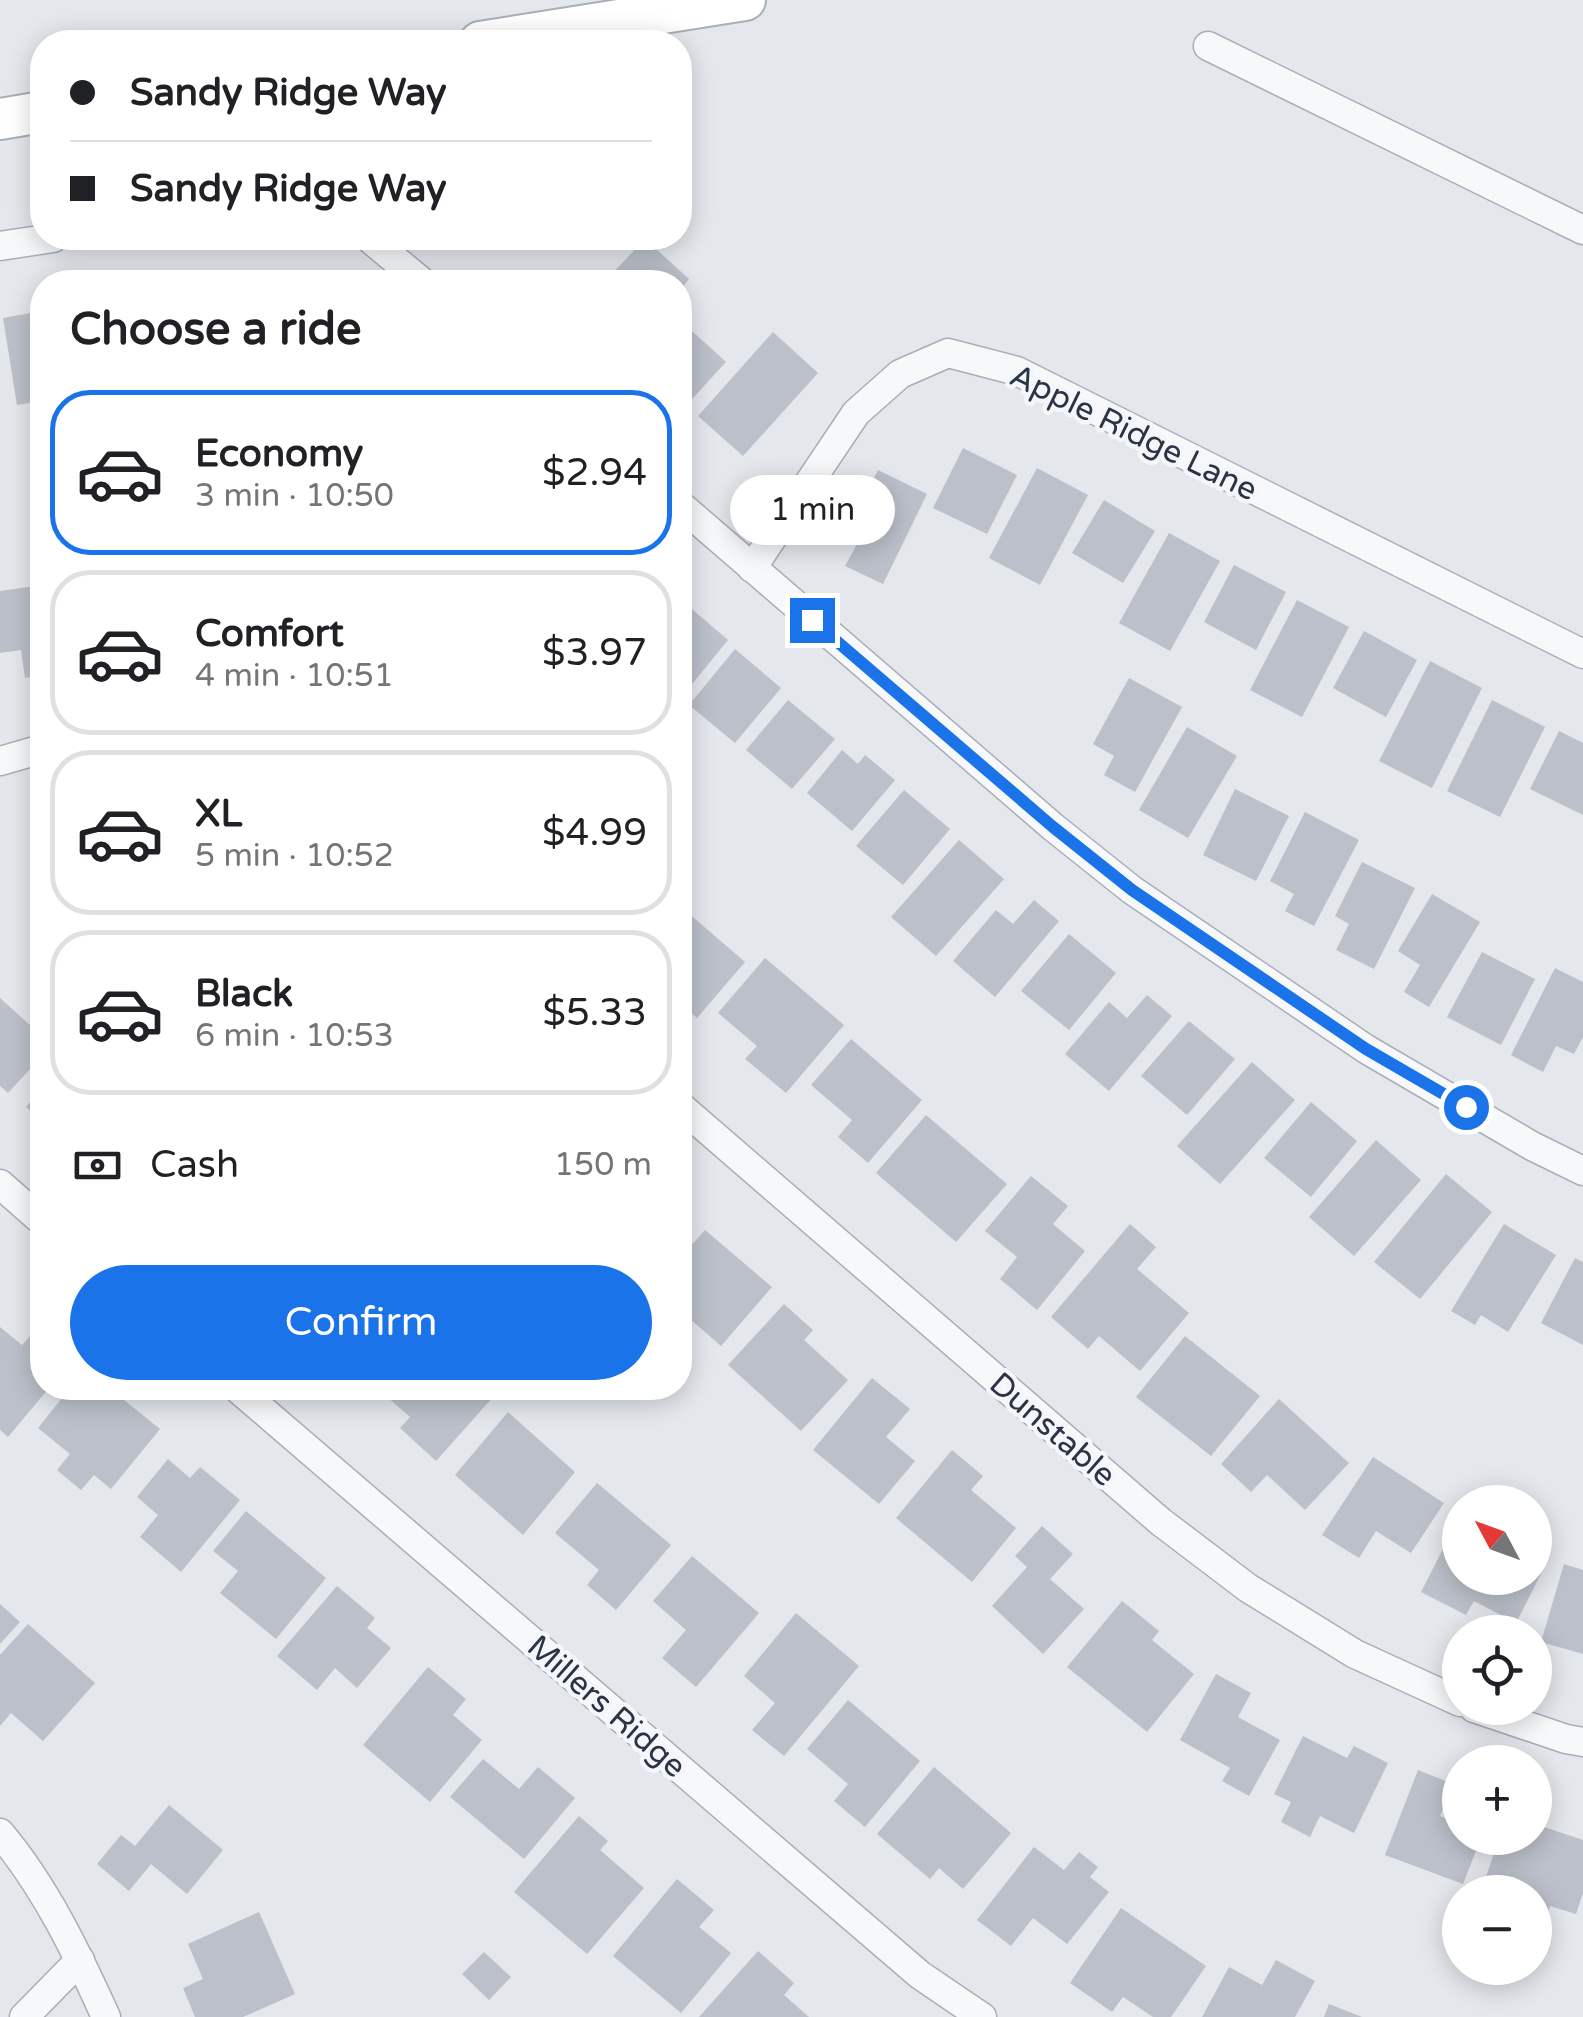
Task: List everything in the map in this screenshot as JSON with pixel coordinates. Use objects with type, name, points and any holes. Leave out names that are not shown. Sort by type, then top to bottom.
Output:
[{"type":"main road","points":[[556,30],[746,0]]},
{"type":"main road","points":[[0,119],[30,114]]},
{"type":"street","points":[[1208,46],[1583,230]]},
{"type":"street","points":[[0,246],[30,241]]},
{"type":"street","points":[[384,250],[408,270]]},
{"type":"street","name":"Apple Ridge Lane","points":[[752,568],[856,413],[900,374],[948,353],[1017,372],[1583,654]]},
{"type":"street","points":[[692,516],[1053,827],[1132,890],[1366,1049],[1532,1146],[1583,1171]]},
{"type":"street","points":[[0,761],[30,753]]},
{"type":"street","name":"Dunstable","points":[[692,1116],[1190,1544],[1248,1588],[1355,1654],[1442,1694]]},
{"type":"street","points":[[0,1184],[30,1210]]},
{"type":"street","name":"Millers Ridge","points":[[251,1400],[920,1975],[982,2017]]},
{"type":"street","points":[[1524,1725],[1583,1742]]},
{"type":"street","points":[[0,1834],[52,1908],[106,2017]]},
{"type":"street","points":[[24,2017],[80,1960]]},
{"type":"building","points":[[635,250],[657,250],[679,270],[615,270]]},
{"type":"building","points":[[30,313],[30,403],[17,405],[3,318]]},
{"type":"building","points":[[692,331],[726,362],[692,399]]},
{"type":"building","points":[[773,332],[818,373],[743,456],[698,416]]},
{"type":"building","points":[[963,448],[1017,475],[987,534],[933,508]]},
{"type":"building","points":[[1037,468],[1088,495],[1040,585],[989,558]]},
{"type":"building","points":[[878,470],[927,494],[883,584],[845,566],[861,537],[848,531]]},
{"type":"building","points":[[1104,500],[1155,531],[1123,583],[1072,553]]},
{"type":"building","points":[[1169,533],[1220,561],[1170,651],[1119,623]]},
{"type":"building","points":[[1234,565],[1286,592],[1256,650],[1204,622]]},
{"type":"building","points":[[30,587],[30,677],[25,678],[21,650],[0,653],[0,591]]},
{"type":"building","points":[[1297,600],[1349,627],[1302,717],[1250,690]]},
{"type":"building","points":[[692,609],[728,640],[692,684]]},
{"type":"building","points":[[1364,631],[1417,660],[1386,717],[1333,688]]},
{"type":"building","points":[[735,649],[781,688],[735,743],[692,707],[692,701]]},
{"type":"building","points":[[1430,661],[1482,688],[1432,788],[1379,761]]},
{"type":"building","points":[[1129,678],[1182,707],[1135,792],[1104,775],[1114,756],[1093,744]]},
{"type":"building","points":[[788,700],[835,739],[792,789],[746,750]]},
{"type":"building","points":[[1492,700],[1545,727],[1500,817],[1447,791]]},
{"type":"building","points":[[1187,727],[1237,756],[1188,838],[1139,810]]},
{"type":"building","points":[[1559,731],[1583,743],[1583,815],[1530,789]]},
{"type":"building","points":[[842,750],[858,764],[865,755],[895,780],[852,831],[807,793]]},
{"type":"building","points":[[1235,789],[1289,816],[1256,881],[1203,855]]},
{"type":"building","points":[[904,790],[950,829],[903,885],[856,846]]},
{"type":"building","points":[[1305,812],[1359,840],[1314,926],[1285,911],[1294,894],[1270,881]]},
{"type":"building","points":[[959,840],[1004,879],[936,956],[891,917]]},
{"type":"building","points":[[1362,862],[1415,888],[1374,969],[1336,950],[1349,924],[1335,916]]},
{"type":"building","points":[[1432,894],[1480,922],[1429,1007],[1404,992],[1420,965],[1398,951]]},
{"type":"building","points":[[1034,900],[1059,921],[995,997],[953,961],[996,910],[1013,924]]},
{"type":"building","points":[[692,916],[745,962],[697,1018],[692,1014]]},
{"type":"building","points":[[1069,934],[1116,973],[1069,1030],[1021,991]]},
{"type":"building","points":[[1482,952],[1535,979],[1501,1045],[1447,1017]]},
{"type":"building","points":[[765,958],[844,1025],[786,1093],[745,1059],[757,1046],[718,1013]]},
{"type":"building","points":[[1555,968],[1583,982],[1583,1037],[1574,1054],[1556,1046],[1543,1072],[1511,1055]]},
{"type":"building","points":[[1147,995],[1172,1016],[1109,1091],[1065,1054],[1109,1002],[1127,1018]]},
{"type":"building","points":[[0,998],[30,1025],[30,1069],[8,1093],[0,1086]]},
{"type":"building","points":[[1189,1021],[1235,1059],[1187,1115],[1141,1076]]},
{"type":"building","points":[[851,1039],[922,1100],[868,1163],[838,1137],[852,1120],[811,1085]]},
{"type":"building","points":[[1252,1062],[1295,1100],[1220,1184],[1177,1146]]},
{"type":"building","points":[[1311,1102],[1357,1141],[1311,1197],[1264,1158]]},
{"type":"building","points":[[926,1115],[1007,1184],[956,1242],[876,1173]]},
{"type":"building","points":[[1376,1140],[1421,1180],[1354,1256],[1309,1217]]},
{"type":"building","points":[[1446,1174],[1492,1212],[1420,1299],[1374,1262]]},
{"type":"building","points":[[1031,1176],[1068,1206],[1053,1224],[1085,1251],[1037,1310],[1000,1279],[1017,1257],[985,1231]]},
{"type":"building","points":[[1130,1224],[1156,1247],[1137,1269],[1189,1313],[1140,1371],[1099,1336],[1088,1349],[1051,1317]]},
{"type":"building","points":[[1504,1224],[1556,1255],[1508,1332],[1481,1315],[1475,1325],[1451,1311]]},
{"type":"building","points":[[705,1230],[772,1287],[721,1346],[692,1321],[692,1245]]},
{"type":"building","points":[[1575,1258],[1583,1262],[1583,1345],[1541,1323]]},
{"type":"building","points":[[784,1304],[813,1330],[804,1340],[848,1380],[801,1431],[728,1365]]},
{"type":"building","points":[[0,1327],[22,1345],[30,1336],[30,1400],[39,1400],[8,1437],[0,1430]]},
{"type":"building","points":[[1185,1336],[1260,1396],[1211,1456],[1136,1397]]},
{"type":"building","points":[[872,1378],[910,1409],[886,1437],[915,1461],[879,1504],[813,1450]]},
{"type":"building","points":[[1279,1399],[1349,1463],[1305,1510],[1267,1475],[1251,1492],[1221,1464]]},
{"type":"building","points":[[60,1400],[124,1400],[160,1429],[111,1489],[94,1475],[81,1490],[57,1470],[70,1454],[38,1428]]},
{"type":"building","points":[[391,1400],[490,1400],[436,1461],[400,1428],[410,1417]]},
{"type":"building","points":[[508,1412],[575,1472],[523,1535],[455,1475]]},
{"type":"building","points":[[952,1450],[983,1476],[971,1490],[1016,1528],[972,1582],[896,1518]]},
{"type":"building","points":[[1373,1457],[1442,1502],[1411,1553],[1376,1531],[1359,1558],[1322,1535]]},
{"type":"building","points":[[168,1459],[190,1478],[200,1467],[240,1500],[181,1572],[140,1537],[158,1515],[137,1497]]},
{"type":"building","points":[[597,1483],[671,1545],[616,1610],[587,1585],[599,1570],[555,1533]]},
{"type":"building","points":[[246,1511],[326,1578],[276,1639],[220,1593],[238,1571],[213,1551]]},
{"type":"building","points":[[1042,1526],[1073,1554],[1050,1579],[1084,1609],[1043,1654],[992,1606],[1027,1567],[1015,1556]]},
{"type":"building","points":[[1442,1551],[1442,1595],[1530,1595],[1520,1615],[1501,1615],[1474,1601],[1466,1615],[1421,1592]]},
{"type":"building","points":[[692,1556],[759,1613],[696,1687],[662,1658],[686,1630],[653,1601]]},
{"type":"building","points":[[1564,1564],[1583,1570],[1583,1654],[1552,1645],[1552,1615],[1549,1615]]},
{"type":"building","points":[[337,1586],[375,1618],[367,1628],[391,1648],[357,1688],[335,1668],[317,1690],[277,1656]]},
{"type":"building","points":[[1122,1601],[1159,1631],[1152,1640],[1194,1674],[1147,1732],[1067,1667]]},
{"type":"building","points":[[0,1604],[20,1622],[0,1644]]},
{"type":"building","points":[[796,1613],[859,1666],[784,1756],[752,1730],[775,1703],[744,1676]]},
{"type":"building","points":[[28,1624],[95,1683],[43,1741],[11,1713],[0,1726],[0,1655]]},
{"type":"building","points":[[428,1667],[466,1699],[453,1715],[482,1740],[430,1802],[363,1745]]},
{"type":"building","points":[[1216,1674],[1251,1693],[1238,1717],[1280,1740],[1249,1796],[1222,1781],[1230,1768],[1180,1740]]},
{"type":"building","points":[[848,1700],[920,1761],[865,1827],[834,1801],[848,1784],[807,1749]]},
{"type":"building","points":[[1303,1736],[1347,1758],[1354,1746],[1388,1763],[1354,1833],[1320,1816],[1310,1837],[1281,1822],[1291,1802],[1274,1794]]},
{"type":"building","points":[[483,1759],[519,1789],[538,1767],[575,1798],[524,1859],[450,1797]]},
{"type":"building","points":[[934,1767],[1011,1833],[963,1889],[939,1868],[930,1879],[877,1834]]},
{"type":"building","points":[[1418,1770],[1442,1780],[1442,1855],[1474,1855],[1467,1875],[1442,1876],[1385,1855]]},
{"type":"building","points":[[169,1805],[223,1850],[187,1894],[151,1864],[129,1891],[97,1864],[121,1835],[135,1846]]},
{"type":"building","points":[[579,1816],[608,1841],[600,1850],[644,1888],[587,1954],[514,1892]]},
{"type":"building","points":[[1552,1830],[1583,1840],[1583,1893],[1576,1914],[1552,1907],[1552,1875],[1487,1875],[1493,1855],[1552,1855]]},
{"type":"building","points":[[1034,1847],[1064,1870],[1079,1852],[1098,1867],[1090,1877],[1109,1892],[1067,1944],[1033,1918],[1011,1946],[977,1920]]},
{"type":"building","points":[[677,1879],[714,1910],[699,1927],[731,1953],[681,2013],[613,1956]]},
{"type":"building","points":[[1121,1908],[1206,1966],[1171,2017],[1153,2017],[1123,1997],[1112,2012],[1070,1983]]},
{"type":"building","points":[[259,1912],[295,1994],[243,2017],[195,2017],[183,1988],[203,1979],[188,1944]]},
{"type":"building","points":[[758,1951],[794,1983],[784,1995],[809,2017],[699,2017]]},
{"type":"building","points":[[484,1952],[511,1977],[489,2000],[462,1974]]},
{"type":"building","points":[[1276,1960],[1315,1981],[1295,2017],[1202,2017],[1229,1967],[1262,1985]]},
{"type":"building","points":[[1329,2004],[1362,2017],[1324,2017]]},
{"type":"route","points":[[812,620],[1132,890],[1366,1049],[1466,1107]]}]
